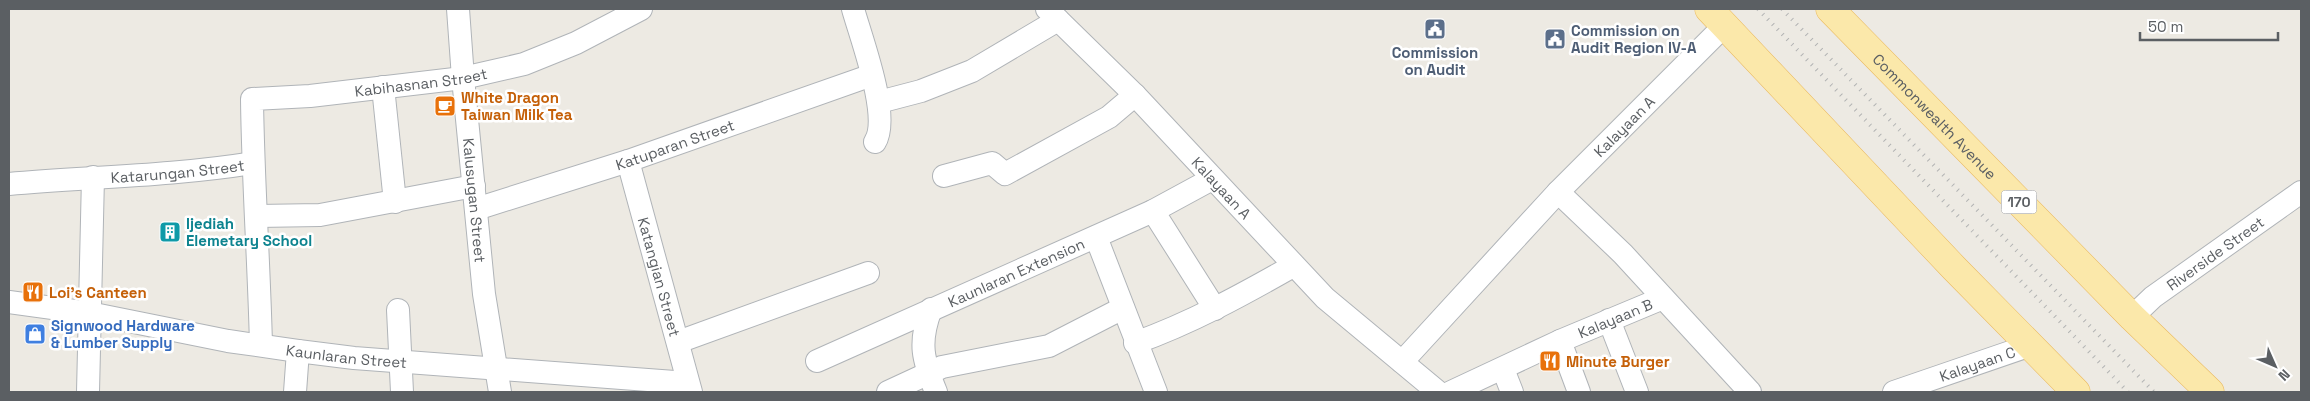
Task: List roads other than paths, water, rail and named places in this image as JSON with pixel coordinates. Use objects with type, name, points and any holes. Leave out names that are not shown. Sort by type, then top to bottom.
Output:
[{"type":"main road","name":"Commonwealth Avenue","points":[[1830,9],[2132,317],[2210,392]]},
{"type":"main road","points":[[1717,17],[1941,254],[2076,392]]},
{"type":"street","name":"Kalusugan Street","points":[[458,9],[484,294],[498,369],[500,392]]},
{"type":"street","name":"Kabihasnan Street","points":[[253,163],[252,98],[310,96],[463,78],[524,64],[576,42],[641,9]]},
{"type":"street","points":[[853,9],[879,102],[880,136],[875,142]]},
{"type":"street","points":[[879,102],[920,91],[972,72],[1053,14]]},
{"type":"street","name":"Kalayaan A","points":[[1053,14],[1135,95],[1325,298],[1438,392]]},
{"type":"street","name":"Kalayaan A","points":[[1402,362],[1717,17]]},
{"type":"street","name":"Katuparan Street","points":[[476,209],[628,161],[872,75]]},
{"type":"street","points":[[383,87],[395,202]]},
{"type":"street","points":[[944,176],[992,163],[1005,174],[1109,117],[1135,95]]},
{"type":"street","name":"Katangian Street","points":[[628,161],[690,388]]},
{"type":"street","name":"Katarungan Street","points":[[9,184],[93,177],[198,172],[253,163],[258,216],[261,345]]},
{"type":"street","points":[[88,392],[93,177]]},
{"type":"street","name":"Kaunlaran Extension","points":[[817,361],[1153,211],[1212,179]]},
{"type":"street","points":[[258,216],[320,215],[474,186]]},
{"type":"street","points":[[1558,192],[1623,254],[1663,298]]},
{"type":"street","name":"Riverside Street","points":[[2132,317],[2153,297],[2301,192]]},
{"type":"street","points":[[1153,211],[1214,309]]},
{"type":"street","points":[[1096,237],[1135,343],[1156,392]]},
{"type":"street","points":[[1135,343],[1168,331],[1214,309],[1293,266]]},
{"type":"street","points":[[678,342],[868,273]]},
{"type":"street","name":"Kalayaan B","points":[[1451,392],[1560,341],[1663,298],[1750,392]]},
{"type":"street","name":"Kaunlaran Street","points":[[9,302],[89,313],[228,341],[298,351],[690,388]]},
{"type":"street","points":[[888,392],[932,382],[942,367],[1049,346],[1123,308]]},
{"type":"street","points":[[931,309],[926,323],[924,364],[932,382]]},
{"type":"street","points":[[398,310],[402,392]]},
{"type":"street","points":[[1609,320],[1637,392]]},
{"type":"street","points":[[1560,341],[1579,392]]},
{"type":"street","name":"Kalayaan C","points":[[1894,392],[2031,345]]},
{"type":"street","points":[[294,392],[298,351]]},
{"type":"street","points":[[1503,369],[1512,392]]},
{"type":"railway","points":[[1758,9],[2128,392]]},
{"type":"railway","points":[[1782,9],[2154,392]]},
{"type":"place","name":"Commission on Audit","points":[[1435,29]]},
{"type":"place","name":"Commission on Audit Region IV-A","points":[[1555,39]]},
{"type":"place","name":"White Dragon Taiwan Milk Tea","points":[[445,106]]},
{"type":"place","name":"Ijediah Elemetary School","points":[[170,232]]},
{"type":"place","name":"Loi's Canteen","points":[[33,292]]},
{"type":"place","name":"Signwood Hardware & Lumber Supply","points":[[35,334]]},
{"type":"place","name":"Minute Burger","points":[[1550,361]]}]
